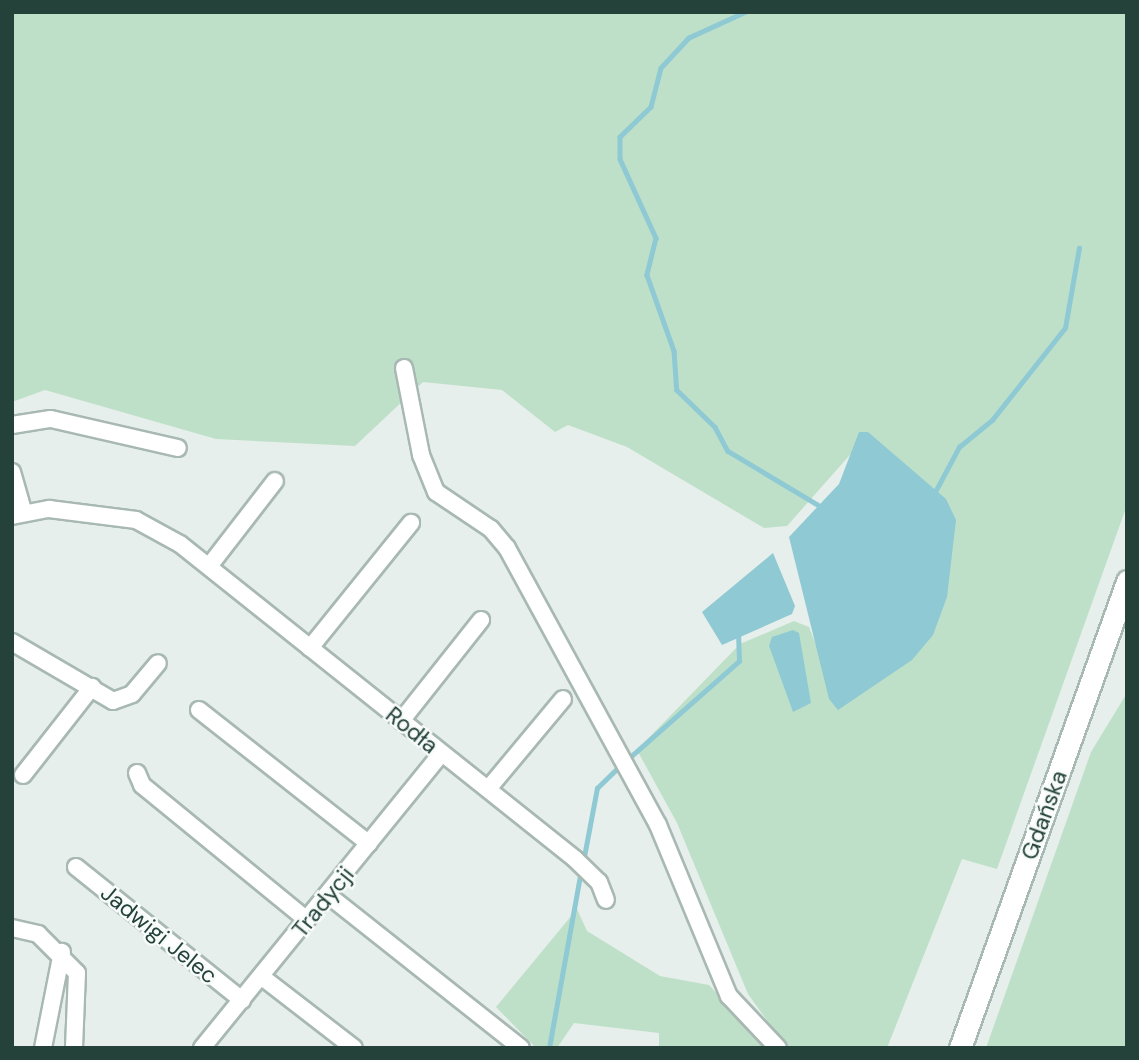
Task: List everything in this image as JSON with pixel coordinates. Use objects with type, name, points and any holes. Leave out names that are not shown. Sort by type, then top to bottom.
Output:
[{"type":"main road","name":"Gdańska","points":[[960,1048],[1127,581]]},
{"type":"street","points":[[404,368],[421,455],[436,492],[491,529],[507,548],[658,825],[729,996],[778,1048]]},
{"type":"street","points":[[12,425],[51,419],[178,448]]},
{"type":"street","name":"Rodła","points":[[12,471],[18,513],[136,520],[210,565],[310,649],[575,859],[599,882],[606,900]]},
{"type":"street","points":[[210,565],[275,481]]},
{"type":"street","points":[[310,649],[411,523]]},
{"type":"street","points":[[401,721],[481,621]]},
{"type":"street","points":[[12,642],[113,701],[123,700],[158,663]]},
{"type":"street","points":[[23,775],[92,687]]},
{"type":"street","points":[[488,789],[563,699]]},
{"type":"street","points":[[199,710],[369,844]]},
{"type":"street","name":"Tradycji","points":[[201,1043],[262,977],[441,754]]},
{"type":"street","points":[[137,773],[142,785],[307,920]]},
{"type":"street","name":"Jadwigi Jelec","points":[[76,867],[242,1000]]},
{"type":"street","points":[[328,895],[521,1048]]},
{"type":"street","points":[[12,928],[38,934],[62,952],[80,989],[74,1048]]},
{"type":"street","points":[[43,1048],[62,952]]},
{"type":"street","points":[[262,977],[354,1048]]},
{"type":"green space","points":[[12,12],[1127,12],[1127,505],[997,869],[962,859],[887,1048],[787,1048],[748,994],[677,823],[637,750],[740,644],[794,621],[809,627],[838,701],[856,448],[787,526],[764,528],[627,447],[568,425],[555,432],[502,390],[423,382],[355,446],[216,439],[45,390],[12,402]]},
{"type":"green space","points":[[1127,693],[1127,1048],[986,1048],[1091,752]]},
{"type":"green space","points":[[577,909],[587,931],[660,976],[709,985],[767,1048],[659,1048],[659,1033],[574,1023],[557,1048],[536,1048],[496,1007]]},
{"type":"water","points":[[859,432],[868,432],[946,499],[956,520],[947,597],[933,635],[912,660],[838,710],[829,699],[789,537],[839,484]]},
{"type":"water","points":[[773,553],[795,606],[792,614],[722,645],[702,612]]},
{"type":"water","points":[[793,630],[799,633],[811,703],[793,712],[769,646],[772,637]]},
{"type":"waterway","points":[[746,12],[689,38],[661,68],[651,107],[620,137],[620,159],[656,238],[647,275],[674,351],[677,390],[715,427],[728,451],[820,506]]},
{"type":"waterway","points":[[935,492],[959,447],[992,420],[1065,328],[1079,248]]},
{"type":"waterway","points":[[628,759],[739,661],[738,636]]},
{"type":"waterway","points":[[583,862],[597,788],[621,765]]},
{"type":"waterway","points":[[549,1048],[581,871]]}]
